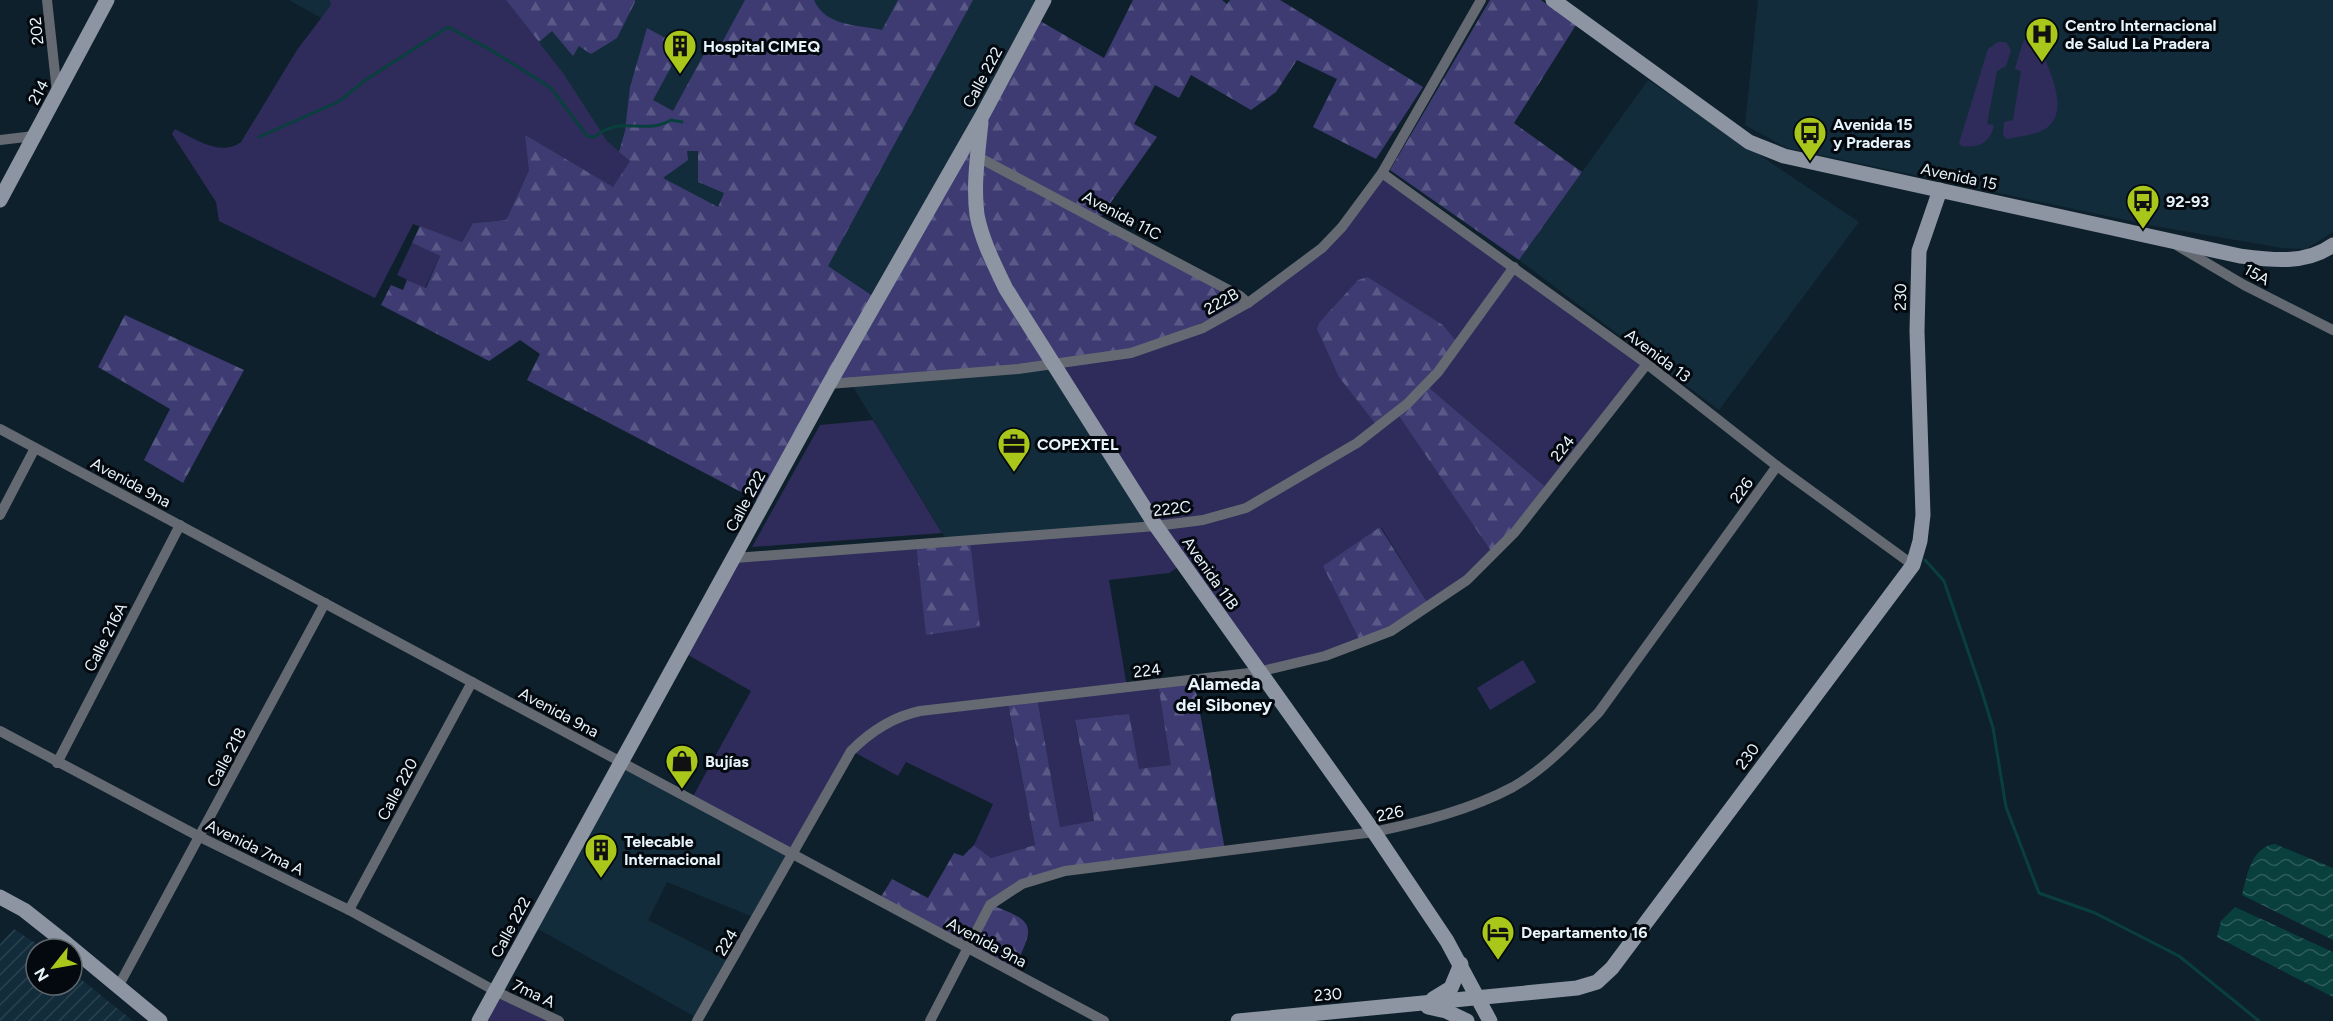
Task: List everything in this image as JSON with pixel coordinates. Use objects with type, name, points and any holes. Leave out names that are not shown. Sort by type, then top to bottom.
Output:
[{"type":"street","name":"202","points":[[47,0],[57,94]]},
{"type":"street","name":"214","points":[[0,200],[107,0]]},
{"type":"street","name":"Calle 222","points":[[479,1021],[497,992],[829,384],[982,116],[1044,0]]},
{"type":"street","name":"222B","points":[[829,384],[1018,369],[1131,353],[1161,345],[1203,328],[1248,303],[1322,248],[1342,226],[1382,173],[1481,0]]},
{"type":"street","name":"Avenida 15","points":[[1553,0],[1749,142],[1784,156],[2267,260],[2291,260],[2331,247]]},
{"type":"street","name":"Avenida 11B","points":[[982,116],[975,187],[978,216],[989,254],[1006,289],[1156,526],[1374,832],[1461,964],[1490,1021]]},
{"type":"street","points":[[0,140],[34,136]]},
{"type":"street","name":"Avenida 11C","points":[[978,157],[1099,219],[1240,296],[1248,303]]},
{"type":"street","name":"Avenida 13","points":[[1382,173],[1647,364],[1777,466],[1913,565]]},
{"type":"street","name":"230","points":[[1238,1021],[1588,986],[1605,976],[1913,565],[1920,541],[1923,515],[1917,332],[1919,251],[1940,190]]},
{"type":"street","name":"15A","points":[[2168,240],[2244,285],[2333,330]]},
{"type":"street","name":"222C","points":[[735,558],[1156,526],[1203,520],[1246,508],[1357,443],[1407,404],[1438,372],[1514,267]]},
{"type":"street","name":"224","points":[[697,1021],[794,855],[851,751],[865,737],[900,715],[946,707],[1258,672],[1362,645],[1391,632],[1467,580],[1515,532],[1647,364]]},
{"type":"street","name":"Avenida 9na","points":[[0,429],[1104,1021]]},
{"type":"street","points":[[0,515],[35,448]]},
{"type":"street","name":"226","points":[[930,1021],[966,947],[990,905],[1005,893],[1022,884],[1065,871],[1374,832],[1425,821],[1484,800],[1513,786],[1567,746],[1599,712],[1777,466]]},
{"type":"street","name":"Calle 216A","points":[[57,763],[180,525]]},
{"type":"street","name":"Calle 218","points":[[118,987],[325,603]]},
{"type":"street","name":"Calle 220","points":[[349,910],[472,682]]},
{"type":"street","name":"Avenida 7ma A","points":[[0,731],[200,837],[349,910],[497,992]]},
{"type":"street","points":[[0,897],[32,916],[160,1021]]},
{"type":"street","points":[[1421,1003],[1451,988],[1461,964]]},
{"type":"street","name":"7ma A","points":[[497,992],[559,1021]]},
{"type":"street","points":[[1396,1005],[1427,1006],[1446,1011],[1467,1021]]},
{"type":"shaded area","points":[[289,0],[1044,0],[857,334],[476,105]]},
{"type":"shaded area","points":[[330,0],[506,0],[563,73],[607,141],[630,161],[613,188],[529,170],[506,220],[473,223],[462,242],[413,224],[375,298],[219,221],[216,202],[172,134],[175,129],[216,147],[225,148],[241,142],[297,50],[331,5]]},
{"type":"shaded area","name":"Centro Internacional de Salud La Pradera","points":[[1758,0],[2333,0],[2333,232],[2306,249],[2282,248],[2154,226],[1787,148],[1745,125]]},
{"type":"shaded area","points":[[2034,37],[2038,42],[2055,86],[2057,109],[2055,119],[2044,130],[2007,139],[2003,135],[2004,122],[2013,120],[2021,71],[2015,69],[2023,41]]},
{"type":"shaded area","points":[[1998,42],[2006,42],[2011,50],[2006,66],[1997,71],[1987,124],[1994,125],[1992,131],[1987,140],[1979,145],[1962,146],[1959,143],[1988,49]]},
{"type":"shaded area","points":[[1648,80],[1859,222],[1719,410],[1519,260]]},
{"type":"shaded area","points":[[1382,173],[1647,364],[1548,489],[1426,385],[1459,344],[1443,325],[1368,277],[1397,412],[1493,554],[1429,605],[1381,527],[1362,645],[1258,672],[1183,564],[1169,573],[1109,580],[1127,687],[1158,684],[1172,765],[1139,770],[1075,721],[1094,822],[1060,827],[1037,697],[1007,701],[1035,845],[991,858],[974,845],[993,804],[906,762],[898,776],[852,751],[794,855],[691,800],[751,691],[683,652],[735,558],[916,544],[927,635],[970,540],[1156,526],[1052,363],[1204,328],[1322,248]]},
{"type":"shaded area","points":[[412,243],[440,256],[425,288],[397,275]]},
{"type":"shaded area","name":"COPEXTEL","points":[[1052,363],[1156,526],[948,542],[850,382]]},
{"type":"shaded area","points":[[873,420],[942,533],[752,547],[820,425]]},
{"type":"shaded area","points":[[1523,660],[1536,682],[1490,710],[1477,688]]},
{"type":"shaded area","points":[[621,762],[794,855],[758,919],[667,882],[648,920],[732,963],[699,1019],[531,925]]},
{"type":"shaded area","points":[[14,929],[26,937],[24,937],[24,997],[84,997],[84,982],[133,1021],[0,1021],[0,944]]},
{"type":"shaded area","points":[[497,992],[559,1021],[479,1021]]},
{"type":"green space","points":[[506,0],[635,0],[635,2],[617,38],[591,54],[579,46],[573,56],[552,31],[539,42]]},
{"type":"green space","points":[[745,0],[814,0],[819,9],[834,20],[882,30],[898,0],[973,0],[828,266],[877,299],[1035,18],[1104,58],[1133,0],[1222,0],[1227,4],[1230,0],[1280,0],[1423,87],[1376,159],[1313,127],[1337,79],[1297,60],[1276,92],[1251,110],[1191,75],[1179,98],[1155,85],[1134,124],[1157,137],[1099,219],[1248,303],[1131,353],[829,384],[764,504],[527,380],[540,354],[520,340],[489,361],[381,305],[391,285],[403,290],[407,280],[426,288],[440,256],[412,243],[420,226],[462,242],[473,223],[506,220],[529,170],[525,135],[613,187],[630,161],[619,152],[625,131],[630,87],[647,28],[682,47],[653,100],[673,111],[709,45],[718,50]],"holes":[[[687,151],[698,151],[698,182],[724,193],[718,207],[663,178],[688,160]]]},
{"type":"green space","points":[[1490,0],[1541,0],[1576,25],[1514,123],[1582,172],[1519,260],[1390,170]]},
{"type":"green space","points":[[1368,277],[1443,325],[1459,344],[1426,385],[1548,489],[1493,554],[1397,413],[1378,427],[1339,377],[1317,329],[1319,323],[1358,280]]},
{"type":"green space","points":[[125,315],[244,370],[183,483],[144,460],[170,409],[98,367]]},
{"type":"green space","points":[[1380,527],[1429,605],[1362,645],[1323,566]]},
{"type":"green space","points":[[970,540],[980,627],[926,635],[916,544]]},
{"type":"green space","points":[[1194,680],[1225,850],[1065,871],[1022,884],[991,905],[1018,917],[1028,929],[1025,945],[1013,972],[879,900],[892,879],[928,898],[954,853],[963,856],[974,845],[991,858],[1035,845],[1007,700],[1037,697],[1060,827],[1094,821],[1075,720],[1129,714],[1139,769],[1171,765],[1158,684]]},
{"type":"water","points":[[2275,844],[2333,868],[2333,940],[2242,895],[2248,871],[2255,856],[2267,846]]},
{"type":"water","points":[[2235,907],[2333,952],[2333,997],[2217,937],[2221,921]]},
{"type":"waterway","points":[[259,137],[338,102],[367,79],[448,27],[491,50],[551,88],[587,136],[595,137],[614,127],[651,126],[671,120],[682,122]]},
{"type":"waterway","points":[[1925,560],[1944,581],[1981,689],[1993,728],[2006,807],[2039,893],[2095,913],[2179,956],[2259,1021]]},
{"type":"place","name":"Centro Internacional de Salud La Pradera","points":[[2042,63]]},
{"type":"place","name":"Hospital CIMEQ","points":[[680,75]]},
{"type":"place","name":"Avenida 15 y Praderas","points":[[1810,162]]},
{"type":"place","name":"92-93","points":[[2143,230]]},
{"type":"place","name":"COPEXTEL","points":[[1014,473]]},
{"type":"place","name":"Bujías","points":[[682,790]]},
{"type":"place","name":"Telecable Internacional","points":[[601,879]]},
{"type":"place","name":"Departamento 16","points":[[1498,961]]},
{"type":"district","name":"Alameda del Siboney","points":[[1224,694]]}]
